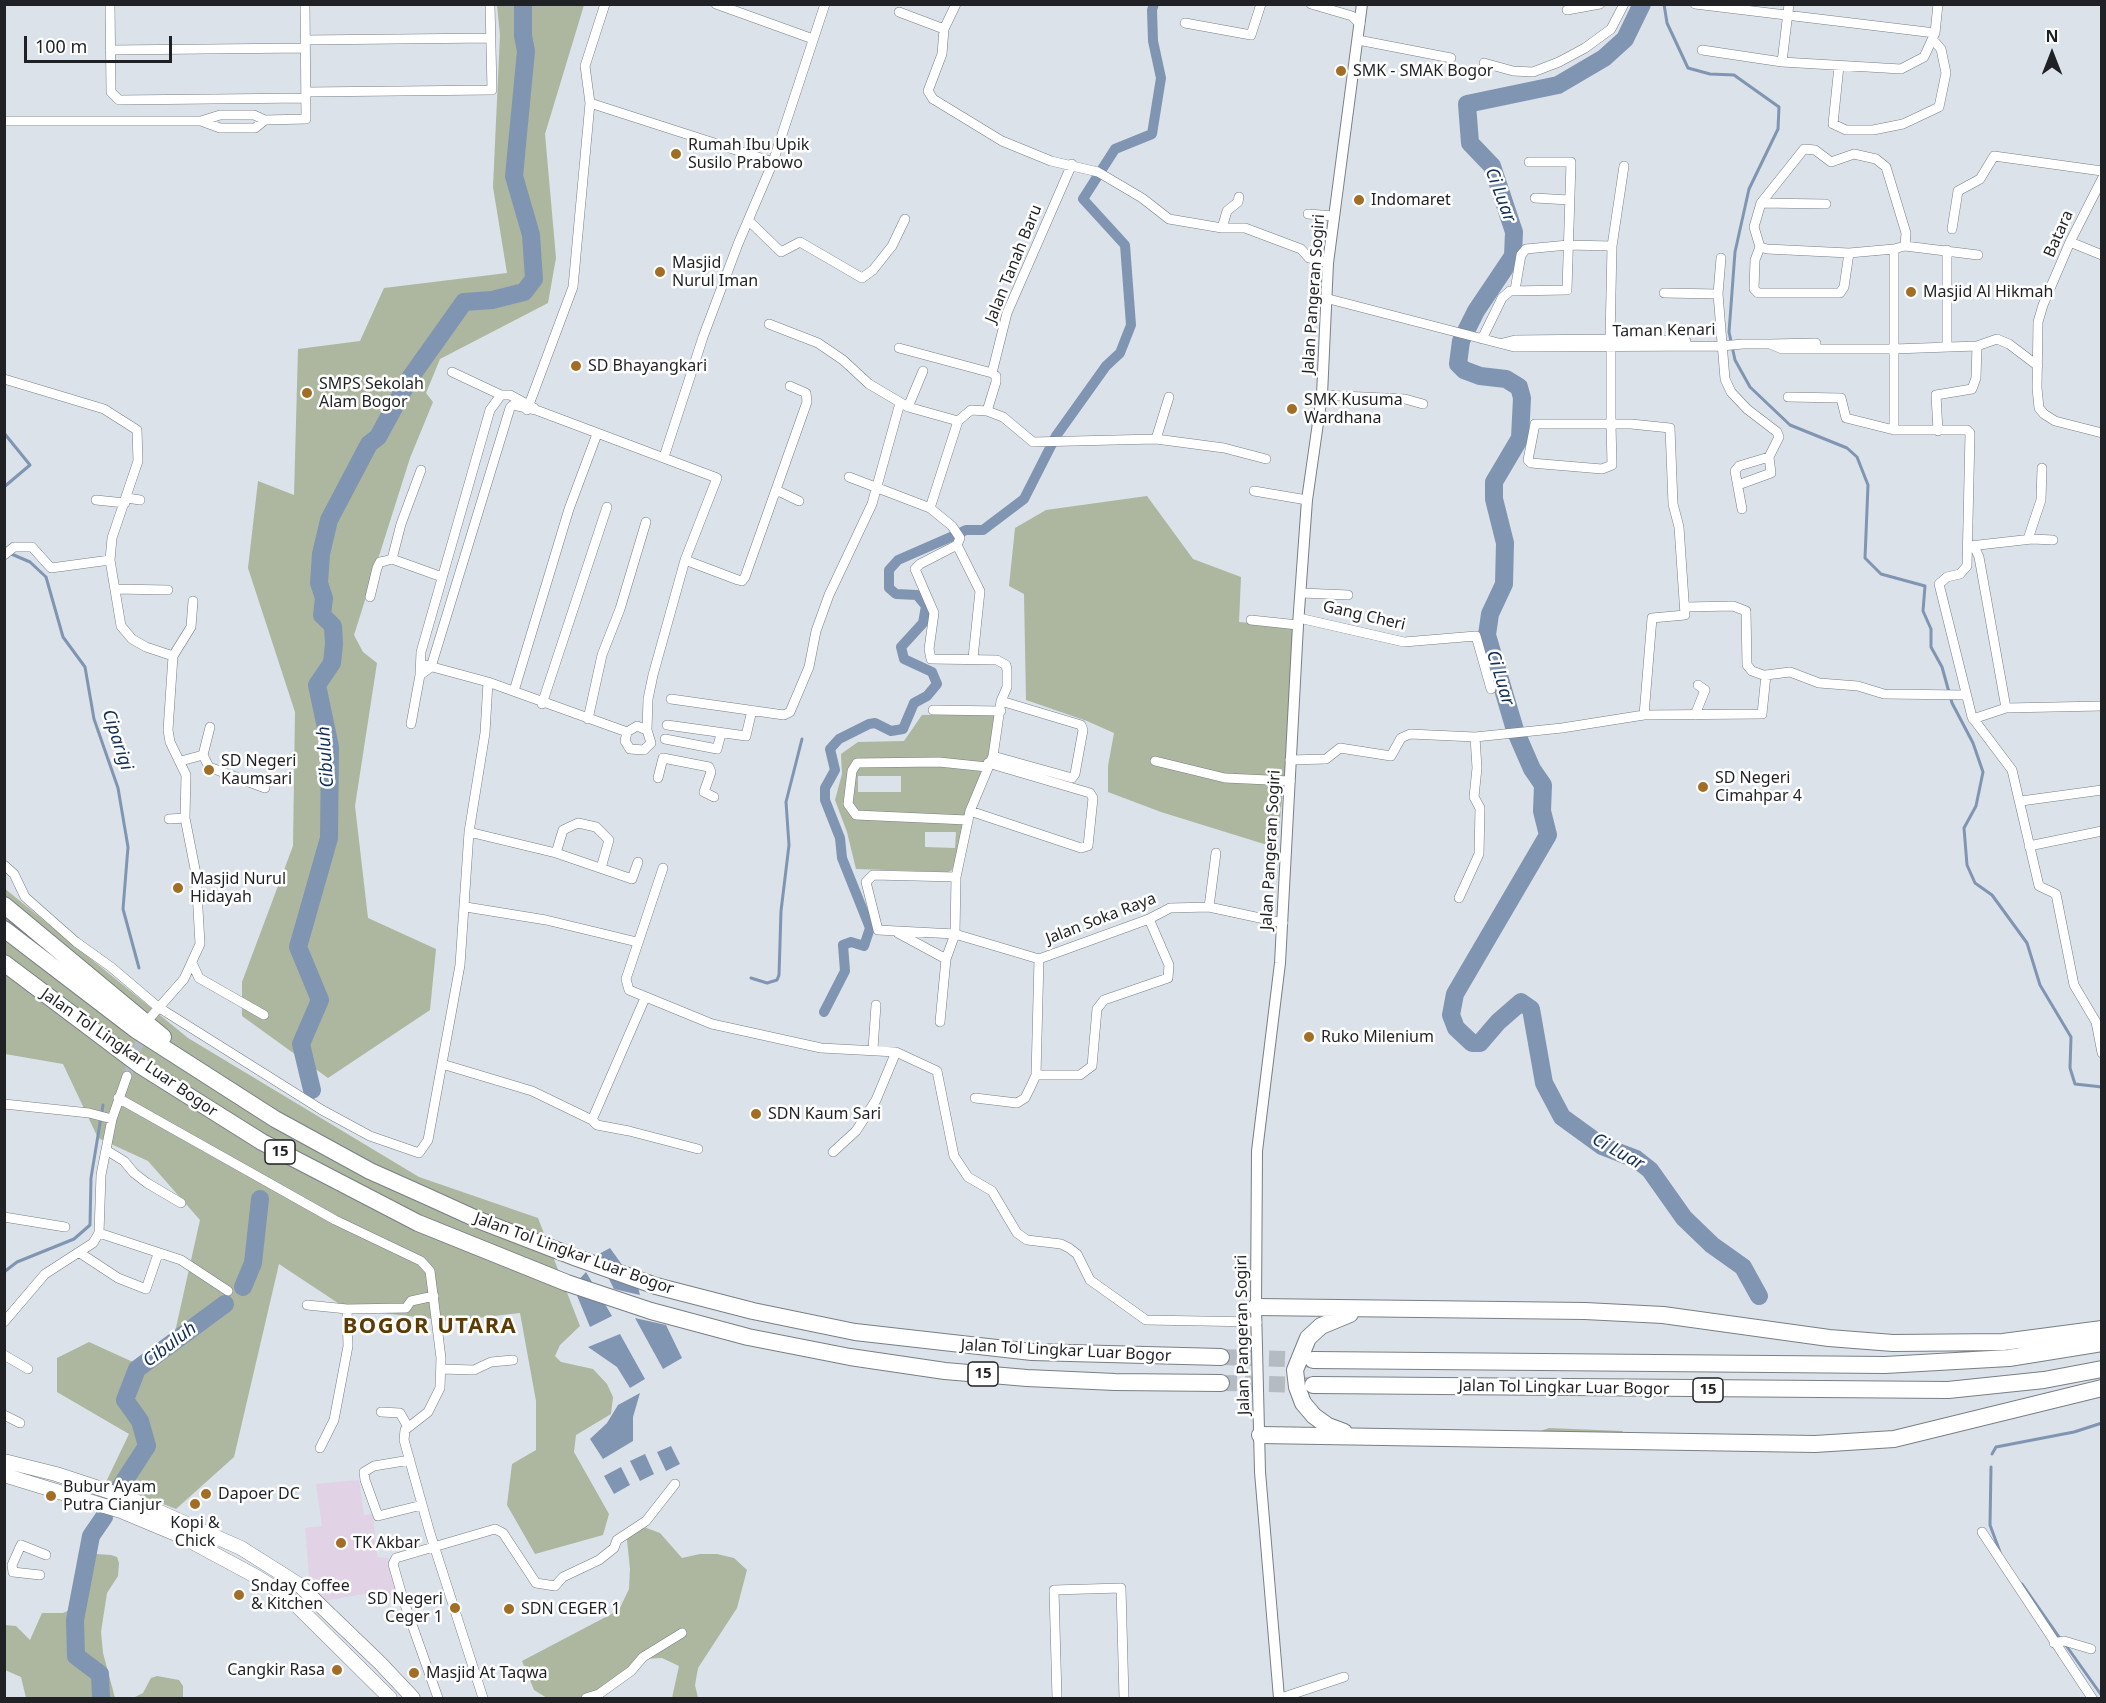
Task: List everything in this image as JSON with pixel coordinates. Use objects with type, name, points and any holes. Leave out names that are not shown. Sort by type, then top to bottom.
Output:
[{"type":"highway","points":[[4,905],[226,1090]]},
{"type":"highway","name":"Jalan Tol Lingkar Luar Bogor","points":[[4,928],[136,1030],[226,1090],[321,1146],[481,1221],[656,1286],[753,1311],[855,1332],[1032,1352],[1221,1357]]},
{"type":"highway","name":"Jalan Tol Lingkar Luar Bogor","points":[[4,963],[141,1066],[262,1142],[362,1196],[475,1247],[567,1283],[651,1311],[748,1337],[850,1357],[945,1371],[1104,1382],[1221,1383]]},
{"type":"highway","points":[[4,968],[24,980]]},
{"type":"highway","points":[[1256,1315],[1366,1310],[1585,1311],[1663,1315],[1829,1338],[1893,1343],[2003,1342],[2102,1329]]},
{"type":"highway","points":[[1365,1435],[1328,1426],[1314,1416],[1303,1403],[1297,1387],[1295,1370],[1308,1338],[1321,1326],[1337,1317],[1366,1310]]},
{"type":"highway","name":"Jalan Tol Lingkar Luar Bogor","points":[[1313,1360],[1908,1364],[2009,1359],[2102,1343]]},
{"type":"highway","name":"Jalan Tol Lingkar Luar Bogor","points":[[1313,1385],[1948,1390],[2044,1380],[2102,1369]]},
{"type":"highway","points":[[1260,1436],[1365,1435],[1815,1444],[1894,1439],[2102,1388]]},
{"type":"main road","points":[[4,1461],[241,1548],[298,1584],[413,1698]]},
{"type":"main road","points":[[4,1475],[82,1490]]},
{"type":"main road","points":[[140,1511],[287,1596],[390,1698]]},
{"type":"street","points":[[110,4],[111,92],[119,100],[492,90],[490,4]]},
{"type":"street","points":[[4,121],[201,121],[220,128],[255,128],[265,120],[306,119],[306,4]]},
{"type":"street","points":[[531,408],[573,287],[590,103],[585,66],[605,4]]},
{"type":"street","points":[[716,4],[813,39]]},
{"type":"street","points":[[664,457],[703,337],[738,244],[773,162],[825,4]]},
{"type":"street","points":[[956,4],[944,29],[942,54],[928,91],[933,99],[1002,141],[1051,160],[1098,172],[1169,219],[1222,228],[1245,228],[1300,249],[1309,258],[1328,262]]},
{"type":"street","points":[[1185,24],[1251,35],[1261,4]]},
{"type":"street","points":[[1311,4],[1352,16],[1360,24]]},
{"type":"street","name":"Jalan Pangeran Sogiri","points":[[1280,1698],[1260,1472],[1256,1315],[1257,1151],[1283,923],[1290,760],[1307,500],[1322,394],[1328,262],[1362,4]]},
{"type":"street","points":[[1567,10],[1600,4]]},
{"type":"street","points":[[1484,63],[1513,71],[1533,72],[1559,62],[1585,48],[1611,29],[1624,4]]},
{"type":"street","points":[[1695,4],[1934,36]]},
{"type":"street","points":[[1782,62],[1790,4]]},
{"type":"street","points":[[1702,50],[1782,62],[1901,69],[1924,57],[1934,36],[1938,4]]},
{"type":"street","points":[[899,12],[944,29]]},
{"type":"street","points":[[1839,66],[1832,123],[1846,130],[1873,130],[1903,124],[1939,107],[1946,73],[1941,49],[1934,36]]},
{"type":"street","points":[[110,50],[491,38]]},
{"type":"street","points":[[1358,40],[1451,58]]},
{"type":"street","points":[[590,103],[773,162]]},
{"type":"street","points":[[1849,253],[1844,287],[1840,293],[1758,293],[1754,289],[1755,260],[1760,247],[1754,227],[1761,203],[1804,149],[1815,150],[1831,162],[1854,153],[1876,159],[1886,167],[1903,216],[1906,233],[1905,246]]},
{"type":"street","points":[[1952,229],[1958,191],[1980,179],[1994,156],[2102,171]]},
{"type":"street","points":[[1478,337],[1502,298],[1515,290],[1567,290],[1571,162],[1529,162]]},
{"type":"street","name":"Jalan Tanah Baru","points":[[987,411],[996,382],[996,376],[992,373],[1008,313],[1072,164]]},
{"type":"street","points":[[1624,166],[1612,246],[1610,343],[1611,424],[1612,465],[1602,469],[1529,462],[1535,424],[1611,424],[1670,428],[1673,504],[1679,527],[1685,615],[1652,618],[1644,715]]},
{"type":"street","name":"Batara","points":[[2102,179],[2070,242],[2038,322],[2039,408],[2055,422],[2102,433]]},
{"type":"street","points":[[1222,228],[1227,211],[1238,202],[1239,197]]},
{"type":"street","points":[[1536,198],[1569,200]]},
{"type":"street","points":[[1761,203],[1826,204]]},
{"type":"street","points":[[1308,214],[1334,216]]},
{"type":"street","points":[[749,221],[781,252],[800,242],[862,278],[873,270],[892,246],[905,219]]},
{"type":"street","points":[[2070,242],[2102,255]]},
{"type":"street","points":[[1515,290],[1521,255],[1526,249],[1569,245],[1612,246]]},
{"type":"street","points":[[1760,247],[1849,253],[1905,246],[1978,255]]},
{"type":"street","points":[[1894,249],[1894,430]]},
{"type":"street","points":[[1947,250],[1947,346]]},
{"type":"street","points":[[1721,258],[1718,294],[1725,379],[1731,392],[1747,409],[1777,432],[1779,437],[1769,457],[1771,473],[1738,485]]},
{"type":"street","points":[[1664,293],[1718,294]]},
{"type":"street","name":"Taman Kenari","points":[[1325,298],[1456,330],[1514,347],[1610,343],[1770,344],[1780,342],[1894,347]]},
{"type":"street","points":[[769,324],[818,344],[843,360],[869,384],[904,405],[958,421]]},
{"type":"street","points":[[1894,347],[1977,346],[2000,340],[2038,366]]},
{"type":"street","points":[[1938,431],[1936,395],[1970,391],[1976,378],[1977,346]]},
{"type":"street","points":[[899,348],[992,373]]},
{"type":"street","points":[[671,699],[784,715],[790,712],[809,667],[816,631],[829,595],[878,486],[904,405],[923,371]]},
{"type":"street","points":[[452,372],[501,395],[510,395],[531,408],[717,478],[685,560],[651,683],[647,730],[651,743],[640,752],[627,746],[627,732]]},
{"type":"street","points":[[4,380],[104,409],[137,430],[138,460],[112,538],[110,560],[121,626],[132,639],[146,647],[174,656]]},
{"type":"street","points":[[685,560],[738,580],[744,579],[808,397],[806,393],[790,386]]},
{"type":"street","points":[[1322,394],[1405,399],[1423,404]]},
{"type":"street","points":[[411,724],[420,675],[419,663],[442,577],[490,410],[501,395]]},
{"type":"street","points":[[1156,439],[1169,397]]},
{"type":"street","points":[[1788,397],[1841,398],[1846,418],[1894,430],[1967,430],[1970,433],[1972,546],[1965,571],[1947,577],[1939,584],[1961,695],[1973,719],[2012,770],[2039,886],[2056,894],[2074,985],[2099,1021],[2102,1053]]},
{"type":"street","points":[[420,675],[431,667],[507,413],[512,405],[531,408]]},
{"type":"street","points":[[930,508],[958,421],[971,410],[987,411],[1003,417],[1029,440],[1048,444],[1156,439],[1224,448],[1266,459]]},
{"type":"street","points":[[514,691],[570,509],[597,434]]},
{"type":"street","points":[[1742,509],[1735,471],[1739,466],[1769,457]]},
{"type":"street","points":[[2028,539],[2041,500],[2042,468]]},
{"type":"street","points":[[392,559],[400,524],[421,470]]},
{"type":"street","points":[[849,477],[878,486],[930,508],[951,526],[980,591],[973,658]]},
{"type":"street","points":[[776,490],[799,501]]},
{"type":"street","points":[[1254,491],[1307,500]]},
{"type":"street","points":[[96,500],[140,500]]},
{"type":"street","points":[[542,704],[607,507]]},
{"type":"street","points":[[588,719],[602,655],[620,609],[646,522]]},
{"type":"street","points":[[1972,546],[2028,539],[2053,540]]},
{"type":"street","points":[[940,1022],[946,959],[956,934],[956,877],[969,815],[989,762],[1001,711],[1001,701],[1007,687],[1006,665],[997,660],[973,658],[937,661],[930,657],[933,609],[915,573],[920,564],[958,542]]},
{"type":"street","points":[[4,555],[14,547],[32,546],[51,568],[110,560]]},
{"type":"street","points":[[1972,546],[1979,557],[2006,708]]},
{"type":"street","points":[[370,597],[380,562],[392,559],[442,577]]},
{"type":"street","points":[[115,589],[168,590]]},
{"type":"street","points":[[1302,593],[1348,595]]},
{"type":"street","points":[[148,1020],[184,979],[193,965],[200,944],[196,874],[185,818],[186,775],[170,742],[168,730],[174,656],[191,627],[193,601]]},
{"type":"street","points":[[1685,607],[1733,606],[1746,610],[1747,665],[1752,671],[1766,676],[1790,672],[1819,683],[1858,686],[1884,694],[1961,695]]},
{"type":"street","points":[[1251,620],[1299,621]]},
{"type":"street","name":"Gang Cheri","points":[[1299,621],[1404,642],[1476,636],[1491,689]]},
{"type":"street","points":[[419,663],[488,682],[542,704],[627,732],[637,726],[647,730]]},
{"type":"street","points":[[1290,760],[1326,759],[1340,748],[1391,756],[1401,738],[1410,734],[1475,737],[1528,732],[1644,715],[1762,714],[1766,676]]},
{"type":"street","points":[[4,865],[14,874],[25,897],[76,942],[111,967],[158,1007],[322,1110],[370,1136],[413,1152],[423,1152],[427,1145],[460,965],[470,832],[485,733],[488,682]]},
{"type":"street","points":[[1695,715],[1705,690],[1700,689],[1698,685]]},
{"type":"street","points":[[989,762],[1090,793],[1093,798],[1088,846],[1081,848],[969,815],[856,815],[848,804],[852,771],[857,763],[989,762],[1072,778],[1075,774],[1083,730],[1081,725],[1001,701]]},
{"type":"street","points":[[1973,719],[2006,708],[2102,706]]},
{"type":"street","points":[[667,725],[746,736],[752,710]]},
{"type":"street","points":[[933,710],[1001,711]]},
{"type":"street","points":[[210,727],[203,755],[209,767],[265,788]]},
{"type":"street","points":[[665,739],[717,749],[720,734]]},
{"type":"street","points":[[1459,898],[1479,854],[1480,808],[1474,797],[1477,768],[1475,737]]},
{"type":"street","points":[[705,765],[707,748]]},
{"type":"street","points":[[181,761],[203,755]]},
{"type":"street","points":[[658,778],[663,758],[705,765],[712,768],[704,792],[714,797]]},
{"type":"street","points":[[1155,761],[1225,778],[1290,781]]},
{"type":"street","points":[[2021,801],[2102,790]]},
{"type":"street","points":[[169,819],[185,818]]},
{"type":"street","points":[[556,853],[563,830],[578,823],[596,827],[609,840],[602,868]]},
{"type":"street","points":[[2029,846],[2102,831]]},
{"type":"street","points":[[470,832],[556,853],[632,879],[638,862]]},
{"type":"street","points":[[1209,907],[1215,853]]},
{"type":"street","points":[[663,868],[626,979],[629,990],[645,999],[712,1024],[821,1048],[896,1052],[937,1071],[954,1156],[968,1177],[992,1191],[1017,1233],[1027,1240],[1061,1244],[1069,1248],[1077,1254],[1090,1280],[1146,1320],[1256,1315]]},
{"type":"street","points":[[946,959],[896,931],[878,930],[866,882],[868,878],[881,874],[956,877]]},
{"type":"street","points":[[466,907],[568,925],[637,942]]},
{"type":"street","name":"Jalan Soka Raya","points":[[896,931],[956,934],[1039,959],[1149,919],[1170,908],[1209,907],[1283,923]]},
{"type":"street","points":[[1036,1076],[1080,1075],[1092,1066],[1097,1010],[1104,1000],[1168,978],[1169,965],[1149,919]]},
{"type":"street","points":[[975,1098],[1017,1103],[1025,1098],[1036,1076],[1039,959]]},
{"type":"street","points":[[193,965],[200,978],[264,1015]]},
{"type":"street","points":[[592,1120],[645,999]]},
{"type":"street","points":[[873,1049],[876,1005]]},
{"type":"street","points":[[833,1152],[856,1131],[876,1100],[896,1052]]},
{"type":"street","points":[[442,1064],[532,1091],[611,1130],[629,1131],[698,1149]]},
{"type":"street","points":[[4,1322],[45,1274],[80,1253],[93,1243],[99,1233],[101,1175],[109,1118],[127,1076]]},
{"type":"street","points":[[118,1098],[334,1220],[421,1261],[430,1271],[441,1369],[440,1388],[428,1412],[408,1427],[404,1440],[434,1545],[483,1698]]},
{"type":"street","points":[[4,1104],[89,1113],[109,1118]]},
{"type":"street","points":[[106,1150],[124,1161],[147,1183],[181,1203]]},
{"type":"street","points":[[4,1217],[65,1227]]},
{"type":"street","points":[[99,1233],[181,1260],[228,1291]]},
{"type":"street","points":[[80,1253],[118,1278],[146,1289],[158,1254]]},
{"type":"street","points":[[307,1305],[347,1309],[406,1308],[411,1301],[434,1296]]},
{"type":"street","points":[[320,1448],[334,1420],[348,1346],[347,1309]]},
{"type":"street","points":[[4,1355],[28,1369]]},
{"type":"street","points":[[441,1369],[474,1371],[491,1362],[513,1360]]},
{"type":"street","points":[[381,1412],[400,1413],[408,1427]]},
{"type":"street","points":[[4,1415],[20,1423]]},
{"type":"street","points":[[410,1460],[374,1466],[364,1472],[378,1516],[422,1505]]},
{"type":"street","points":[[438,1698],[393,1564],[399,1557],[492,1529],[498,1530],[536,1583],[555,1586],[563,1577],[599,1560],[614,1548],[617,1540],[646,1521],[675,1484]]},
{"type":"street","points":[[1982,1532],[2092,1698]]},
{"type":"street","points":[[39,1575],[13,1572],[8,1563],[21,1545],[46,1555]]},
{"type":"street","points":[[1058,1698],[1054,1590],[1121,1588],[1124,1698]]},
{"type":"street","points":[[586,1698],[599,1694],[631,1671],[643,1657],[682,1633]]},
{"type":"street","points":[[2054,1643],[2064,1641],[2091,1649]]},
{"type":"street","points":[[1280,1698],[1344,1677]]},
{"type":"shaded area","name":"TK Akbar","points":[[359,1480],[364,1515],[373,1514],[377,1557],[388,1558],[398,1599],[378,1601],[376,1592],[323,1601],[309,1576],[305,1528],[322,1526],[316,1484]]},
{"type":"green space","points":[[497,5],[584,5],[545,134],[556,258],[548,303],[440,359],[426,393],[433,402],[410,458],[354,635],[363,652],[377,663],[355,806],[368,918],[436,949],[430,1010],[328,1078],[242,1016],[242,982],[293,846],[295,712],[248,568],[258,481],[294,495],[298,349],[360,341],[384,288],[507,273],[493,187],[500,35]]},
{"type":"green space","points":[[1147,496],[1193,559],[1241,577],[1239,622],[1300,628],[1277,848],[1161,812],[1108,792],[1108,766],[1114,733],[1026,700],[1024,594],[1009,586],[1015,528],[1046,510]]},
{"type":"green space","points":[[991,714],[995,716],[992,751],[952,870],[948,872],[856,869],[847,832],[835,800],[842,774],[841,754],[858,742],[904,741],[922,715]],"holes":[[[858,776],[901,776],[901,792],[858,792]],[[925,832],[956,832],[955,848],[925,847]]]},
{"type":"green space","points":[[4,888],[188,1038],[419,1177],[538,1218],[580,1326],[560,1345],[555,1356],[561,1362],[593,1369],[607,1384],[613,1397],[611,1414],[576,1435],[574,1452],[609,1514],[603,1535],[535,1554],[507,1505],[512,1464],[536,1450],[536,1401],[520,1313],[451,1321],[347,1309],[279,1264],[234,1457],[176,1509],[106,1482],[129,1434],[57,1392],[57,1358],[89,1342],[133,1362],[175,1332],[200,1220],[148,1161],[98,1138],[63,1064],[5,1054]]},
{"type":"green space","points":[[1549,1428],[1622,1431],[1637,1442],[1515,1440]]},
{"type":"green space","points":[[644,1527],[660,1533],[682,1558],[700,1554],[717,1554],[734,1558],[747,1570],[737,1608],[698,1668],[695,1685],[698,1698],[672,1698],[679,1666],[662,1658],[643,1659],[623,1675],[601,1698],[547,1698],[534,1690],[522,1661],[619,1610],[629,1589],[630,1569],[626,1530]]},
{"type":"green space","points":[[96,1554],[117,1557],[119,1563],[118,1576],[107,1593],[101,1632],[103,1653],[115,1698],[26,1698],[21,1677],[5,1670],[5,1625],[16,1626],[30,1640],[42,1613],[63,1613],[74,1608],[77,1569],[84,1559]]},
{"type":"green space","points":[[157,1676],[179,1680],[183,1686],[183,1698],[133,1698],[143,1693],[151,1678]]},
{"type":"water","points":[[610,1248],[638,1287],[640,1295],[614,1289],[597,1255]]},
{"type":"water","points":[[586,1272],[612,1316],[590,1327],[573,1286]]},
{"type":"water","points":[[635,1318],[666,1325],[682,1358],[663,1369]]},
{"type":"water","points":[[620,1334],[645,1379],[630,1388],[617,1367],[588,1347]]},
{"type":"water","points":[[640,1393],[633,1417],[633,1441],[603,1459],[590,1439],[607,1423],[618,1405]]},
{"type":"water","points":[[671,1446],[680,1464],[666,1471],[657,1452]]},
{"type":"water","points":[[645,1454],[654,1474],[640,1481],[630,1461]]},
{"type":"water","points":[[621,1467],[630,1485],[614,1494],[604,1476]]},
{"type":"waterway","name":"Cibuluh","points":[[312,1090],[301,1044],[320,1000],[298,947],[329,838],[330,747],[317,685],[332,663],[334,644],[333,626],[322,615],[324,598],[319,583],[321,554],[329,520],[369,444],[378,437],[410,378],[464,302],[492,300],[524,292],[534,279],[531,235],[514,176],[526,51],[523,36],[523,4]]},
{"type":"waterway","points":[[824,1012],[845,971],[843,945],[851,942],[864,946],[870,928],[842,858],[840,838],[825,800],[825,788],[835,770],[830,749],[839,739],[869,724],[875,723],[891,731],[903,729],[914,703],[927,696],[937,684],[932,672],[904,659],[901,647],[923,623],[926,606],[917,595],[896,594],[889,588],[889,570],[898,560],[966,530],[983,530],[1024,499],[1056,436],[1106,366],[1120,353],[1131,325],[1125,245],[1083,199],[1115,149],[1152,134],[1161,78],[1153,41],[1152,10],[1154,4]]},
{"type":"waterway","name":"Ci Luar","points":[[1642,4],[1625,39],[1604,58],[1558,85],[1467,104],[1470,143],[1492,166],[1514,232],[1513,256],[1476,311],[1461,341],[1458,364],[1464,370],[1480,376],[1506,379],[1519,387],[1522,398],[1520,438],[1494,482],[1494,499],[1505,543],[1504,584],[1490,614],[1487,635],[1515,730],[1532,769],[1543,785],[1542,811],[1548,835],[1455,994],[1451,1015],[1456,1028],[1472,1043],[1480,1043],[1498,1022],[1521,1002],[1531,1009],[1544,1083],[1562,1117],[1602,1146],[1636,1159],[1650,1170],[1684,1218],[1712,1245],[1743,1267],[1759,1296]]},
{"type":"waterway","points":[[1664,4],[1667,23],[1688,68],[1710,74],[1734,75],[1779,107],[1778,129],[1749,189],[1735,252],[1729,332],[1735,360],[1750,387],[1790,425],[1847,448],[1857,457],[1868,485],[1865,558],[1881,574],[1925,586],[1923,611],[1931,629],[1931,647],[1942,667],[1952,703],[1973,743],[1983,772],[1976,806],[1964,828],[1967,865],[1975,883],[1992,895],[2027,943],[2040,985],[2071,1037],[2070,1068],[2075,1084],[2102,1087]]},
{"type":"waterway","name":"Ciparigi","points":[[4,433],[30,465],[4,487]]},
{"type":"waterway","name":"Ciparigi","points":[[9,553],[30,562],[46,577],[63,637],[85,667],[94,719],[118,788],[128,847],[123,909],[139,968]]},
{"type":"waterway","points":[[751,978],[767,983],[777,980],[779,975],[781,911],[789,845],[786,802],[802,739]]},
{"type":"waterway","name":"Ciparigi","points":[[4,1272],[17,1262],[74,1239],[90,1225],[91,1178],[103,1105]]},
{"type":"waterway","name":"Cibuluh","points":[[243,1287],[253,1263],[260,1199]]},
{"type":"waterway","name":"Cibuluh","points":[[119,1489],[147,1446],[140,1421],[125,1400],[137,1369],[225,1304]]},
{"type":"waterway","points":[[1992,1454],[1996,1447],[2074,1432],[2102,1423]]},
{"type":"waterway","points":[[1991,1467],[1990,1525],[2000,1552]]},
{"type":"waterway","name":"Cibuluh","points":[[101,1698],[100,1674],[76,1656],[75,1620],[91,1536],[104,1517]]},
{"type":"waterway","points":[[2022,1584],[2059,1637]]},
{"type":"waterway","points":[[2065,1644],[2102,1696]]},
{"type":"tunnel","points":[[127,1076],[144,1031]]},
{"type":"tunnel","points":[[1221,1357],[1313,1360]]},
{"type":"tunnel","points":[[1221,1383],[1309,1385]]},
{"type":"place","name":"SMK - SMAK Bogor","points":[[1341,71]]},
{"type":"place","name":"Rumah Ibu Upik Susilo Prabowo","points":[[676,154]]},
{"type":"place","name":"Indomaret","points":[[1359,200]]},
{"type":"place","name":"Masjid Nurul Iman","points":[[660,272]]},
{"type":"place","name":"Masjid Al Hikmah","points":[[1911,292]]},
{"type":"place","name":"SD Bhayangkari","points":[[576,366]]},
{"type":"place","name":"SMPS Sekolah Alam Bogor","points":[[307,393]]},
{"type":"place","name":"SMK Kusuma Wardhana","points":[[1292,409]]},
{"type":"place","name":"SD Negeri Kaumsari","points":[[209,770]]},
{"type":"place","name":"SD Negeri Cimahpar 4","points":[[1703,787]]},
{"type":"place","name":"Masjid Nurul Hidayah","points":[[178,888]]},
{"type":"place","name":"Ruko Milenium","points":[[1309,1037]]},
{"type":"place","name":"SDN Kaum Sari","points":[[756,1114]]},
{"type":"place","name":"Dapoer DC","points":[[206,1494]]},
{"type":"place","name":"Bubur Ayam Putra Cianjur","points":[[51,1496]]},
{"type":"place","name":"Kopi & Chick","points":[[195,1504]]},
{"type":"place","name":"TK Akbar","points":[[341,1543]]},
{"type":"place","name":"Snday Coffee & Kitchen","points":[[239,1595]]},
{"type":"place","name":"SD Negeri Ceger 1","points":[[455,1608]]},
{"type":"place","name":"SDN CEGER 1","points":[[509,1609]]},
{"type":"place","name":"Cangkir Rasa","points":[[337,1670]]},
{"type":"place","name":"Masjid At Taqwa","points":[[414,1673]]},
{"type":"district","name":"BOGOR UTARA","points":[[430,1327]]}]
